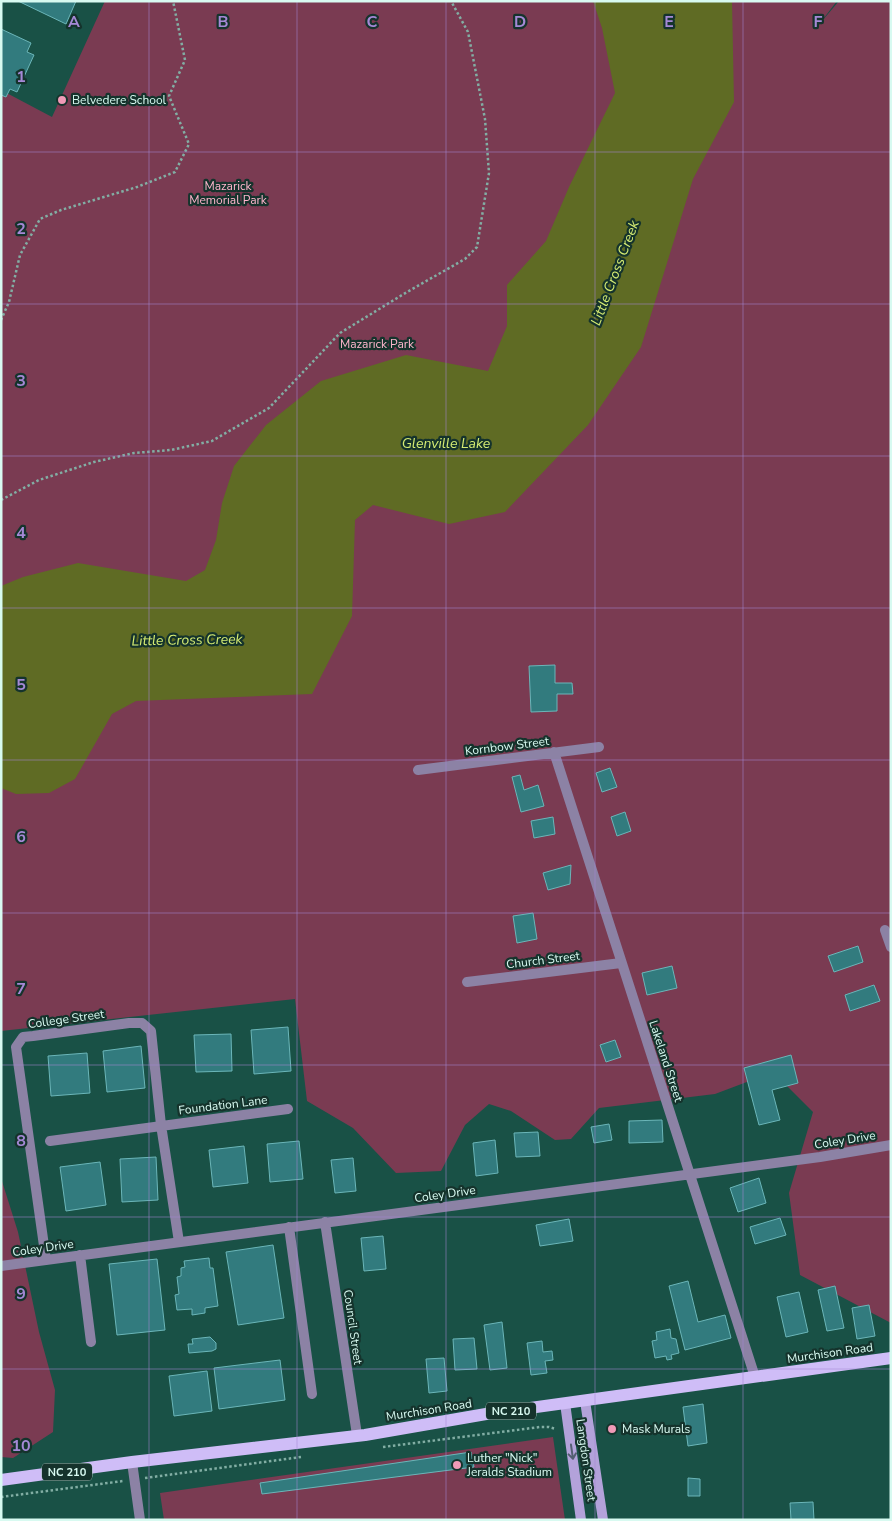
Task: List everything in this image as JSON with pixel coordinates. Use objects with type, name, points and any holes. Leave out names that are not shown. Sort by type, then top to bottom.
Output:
[{"type":"main road","name":"Murchison Road","points":[[1,1480],[357,1435],[891,1358]]},
{"type":"street","name":"Kornbow Street","points":[[418,770],[599,747]]},
{"type":"street","name":"Lakeland Street","points":[[554,752],[754,1377]]},
{"type":"street","points":[[885,930],[891,947]]},
{"type":"street","name":"Church Street","points":[[467,982],[621,963]]},
{"type":"street","name":"College Street","points":[[46,1260],[16,1047],[23,1037],[129,1023],[142,1023],[151,1031],[161,1125]]},
{"type":"street","name":"Foundation Lane","points":[[50,1141],[161,1125],[288,1110]]},
{"type":"street","points":[[161,1125],[179,1242]]},
{"type":"street","name":"Coley Drive","points":[[1,1266],[820,1157],[891,1145]]},
{"type":"street","name":"Council Street","points":[[326,1222],[357,1435]]},
{"type":"street","points":[[289,1227],[312,1394]]},
{"type":"street","points":[[80,1255],[92,1342]]},
{"type":"street","name":"Langdon Street","points":[[585,1401],[603,1520]]},
{"type":"street","name":"Langdon Street","points":[[565,1404],[581,1520]]},
{"type":"street","points":[[132,1462],[140,1520]]},
{"type":"path","points":[[1,320],[9,302],[20,255],[40,219],[61,210],[137,187],[175,172],[189,144],[169,96],[185,60],[174,1]]},
{"type":"path","points":[[1,500],[39,480],[94,462],[134,453],[171,450],[212,441],[269,408],[340,333],[465,259],[477,247],[489,173],[485,119],[468,32],[450,1]]},
{"type":"path","points":[[375,1448],[540,1426],[556,1429]]},
{"type":"path","points":[[1,1497],[307,1456]]},
{"type":"green space","name":"Mazarick Park","points":[[105,1],[837,1],[817,27],[839,1],[891,1],[891,1323],[800,1275],[789,1193],[813,1112],[773,1072],[715,1094],[599,1108],[571,1139],[555,1140],[511,1111],[489,1104],[465,1125],[441,1171],[396,1173],[353,1128],[307,1101],[295,999],[1,1031],[1,90],[52,117]]},
{"type":"green space","points":[[1,1178],[18,1232],[39,1332],[55,1390],[53,1432],[13,1458],[1,1457]]},
{"type":"green space","name":"Luther \"Nick\" Jeralds Stadium","points":[[553,1437],[565,1520],[164,1520],[160,1493]]},
{"type":"water","name":"Glenville Lake","points":[[593,1],[732,1],[734,102],[693,179],[641,347],[588,425],[505,512],[449,524],[373,505],[355,520],[352,616],[312,694],[136,701],[112,714],[75,779],[49,793],[16,794],[1,788],[1,586],[23,577],[78,563],[186,581],[205,570],[216,540],[222,503],[234,466],[266,425],[321,381],[406,355],[488,371],[507,326],[507,285],[546,241],[569,187],[615,93],[602,28]]},
{"type":"building","points":[[18,1],[76,1],[66,24]]},
{"type":"building","points":[[1,29],[31,43],[27,52],[34,55],[17,92],[10,89],[6,97],[1,95]]},
{"type":"building","points":[[555,665],[555,683],[572,683],[573,694],[557,694],[557,711],[531,712],[529,666]]},
{"type":"building","points":[[610,768],[617,787],[602,792],[596,773]]},
{"type":"building","points":[[520,775],[524,790],[538,785],[544,806],[521,812],[512,777]]},
{"type":"building","points":[[625,812],[631,831],[617,836],[611,817]]},
{"type":"building","points":[[553,817],[555,834],[534,838],[531,821]]},
{"type":"building","points":[[571,865],[570,884],[548,890],[543,873]]},
{"type":"building","points":[[533,913],[537,939],[517,943],[513,916]]},
{"type":"building","points":[[858,946],[863,962],[834,972],[828,956]]},
{"type":"building","points":[[672,966],[677,988],[647,995],[642,973]]},
{"type":"building","points":[[874,985],[880,1001],[850,1011],[845,995]]},
{"type":"building","points":[[288,1027],[291,1071],[254,1074],[251,1030]]},
{"type":"building","points":[[231,1034],[232,1071],[196,1072],[194,1035]]},
{"type":"building","points":[[615,1040],[621,1057],[606,1062],[600,1045]]},
{"type":"building","points":[[141,1046],[145,1088],[107,1092],[103,1051]]},
{"type":"building","points":[[87,1053],[90,1093],[51,1096],[48,1056]]},
{"type":"building","points":[[791,1055],[798,1083],[772,1090],[780,1120],[759,1125],[744,1068]]},
{"type":"building","points":[[662,1120],[663,1142],[629,1143],[629,1121]]},
{"type":"building","points":[[609,1124],[612,1140],[594,1143],[591,1127]]},
{"type":"building","points":[[538,1132],[540,1156],[516,1157],[514,1133]]},
{"type":"building","points":[[495,1140],[498,1173],[476,1176],[473,1143]]},
{"type":"building","points":[[299,1141],[303,1179],[270,1182],[267,1144]]},
{"type":"building","points":[[244,1146],[248,1183],[213,1187],[209,1150]]},
{"type":"building","points":[[156,1157],[158,1200],[122,1202],[120,1159]]},
{"type":"building","points":[[353,1158],[356,1191],[335,1193],[331,1160]]},
{"type":"building","points":[[100,1162],[106,1205],[66,1211],[60,1167]]},
{"type":"building","points":[[759,1178],[766,1203],[738,1212],[730,1188]]},
{"type":"building","points":[[780,1218],[786,1235],[755,1244],[750,1227]]},
{"type":"building","points":[[569,1219],[573,1241],[540,1246],[536,1225]]},
{"type":"building","points":[[383,1236],[386,1269],[364,1271],[361,1238]]},
{"type":"building","points":[[273,1245],[284,1318],[238,1325],[226,1252]]},
{"type":"building","points":[[209,1258],[210,1268],[213,1268],[218,1306],[205,1308],[205,1313],[192,1315],[192,1309],[177,1310],[175,1295],[179,1294],[177,1277],[181,1276],[181,1268],[185,1267],[184,1261]]},
{"type":"building","points":[[157,1259],[165,1330],[117,1335],[109,1264]]},
{"type":"building","points":[[688,1281],[698,1322],[725,1315],[731,1338],[685,1350],[669,1286]]},
{"type":"building","points":[[835,1286],[844,1328],[827,1331],[818,1290]]},
{"type":"building","points":[[799,1292],[808,1332],[786,1337],[777,1297]]},
{"type":"building","points":[[869,1305],[875,1336],[857,1339],[852,1308]]},
{"type":"building","points":[[502,1322],[507,1368],[490,1370],[484,1325]]},
{"type":"building","points":[[670,1329],[671,1338],[676,1339],[679,1353],[671,1355],[672,1359],[667,1360],[666,1356],[655,1358],[652,1341],[657,1340],[656,1332]]},
{"type":"building","points":[[210,1337],[216,1343],[216,1349],[189,1353],[188,1344],[193,1344],[192,1339]]},
{"type":"building","points":[[474,1338],[477,1369],[455,1370],[453,1339]]},
{"type":"building","points":[[542,1341],[543,1352],[552,1351],[553,1360],[545,1361],[547,1373],[531,1375],[527,1343]]},
{"type":"building","points":[[444,1358],[447,1391],[429,1393],[426,1359]]},
{"type":"building","points":[[280,1360],[285,1400],[219,1409],[214,1368]]},
{"type":"building","points":[[207,1371],[212,1411],[174,1416],[169,1376]]},
{"type":"building","points":[[703,1404],[707,1443],[688,1446],[683,1407]]},
{"type":"building","points":[[471,1452],[474,1467],[262,1494],[260,1483]]},
{"type":"building","points":[[688,1478],[700,1479],[700,1496],[688,1496]]},
{"type":"building","points":[[813,1502],[814,1520],[791,1520],[790,1503]]},
{"type":"place","name":"Belvedere School","points":[[62,100]]},
{"type":"place","name":"Mask Murals","points":[[612,1429]]},
{"type":"place","name":"Luther \"Nick\" Jeralds Stadium","points":[[457,1465]]},
{"type":"park label","name":"Mazarick Memorial Park","points":[[228,193]]},
{"type":"water label","name":"Little Cross Creek","points":[[615,273]]},
{"type":"water label","name":"Little Cross Creek","points":[[187,640]]}]
